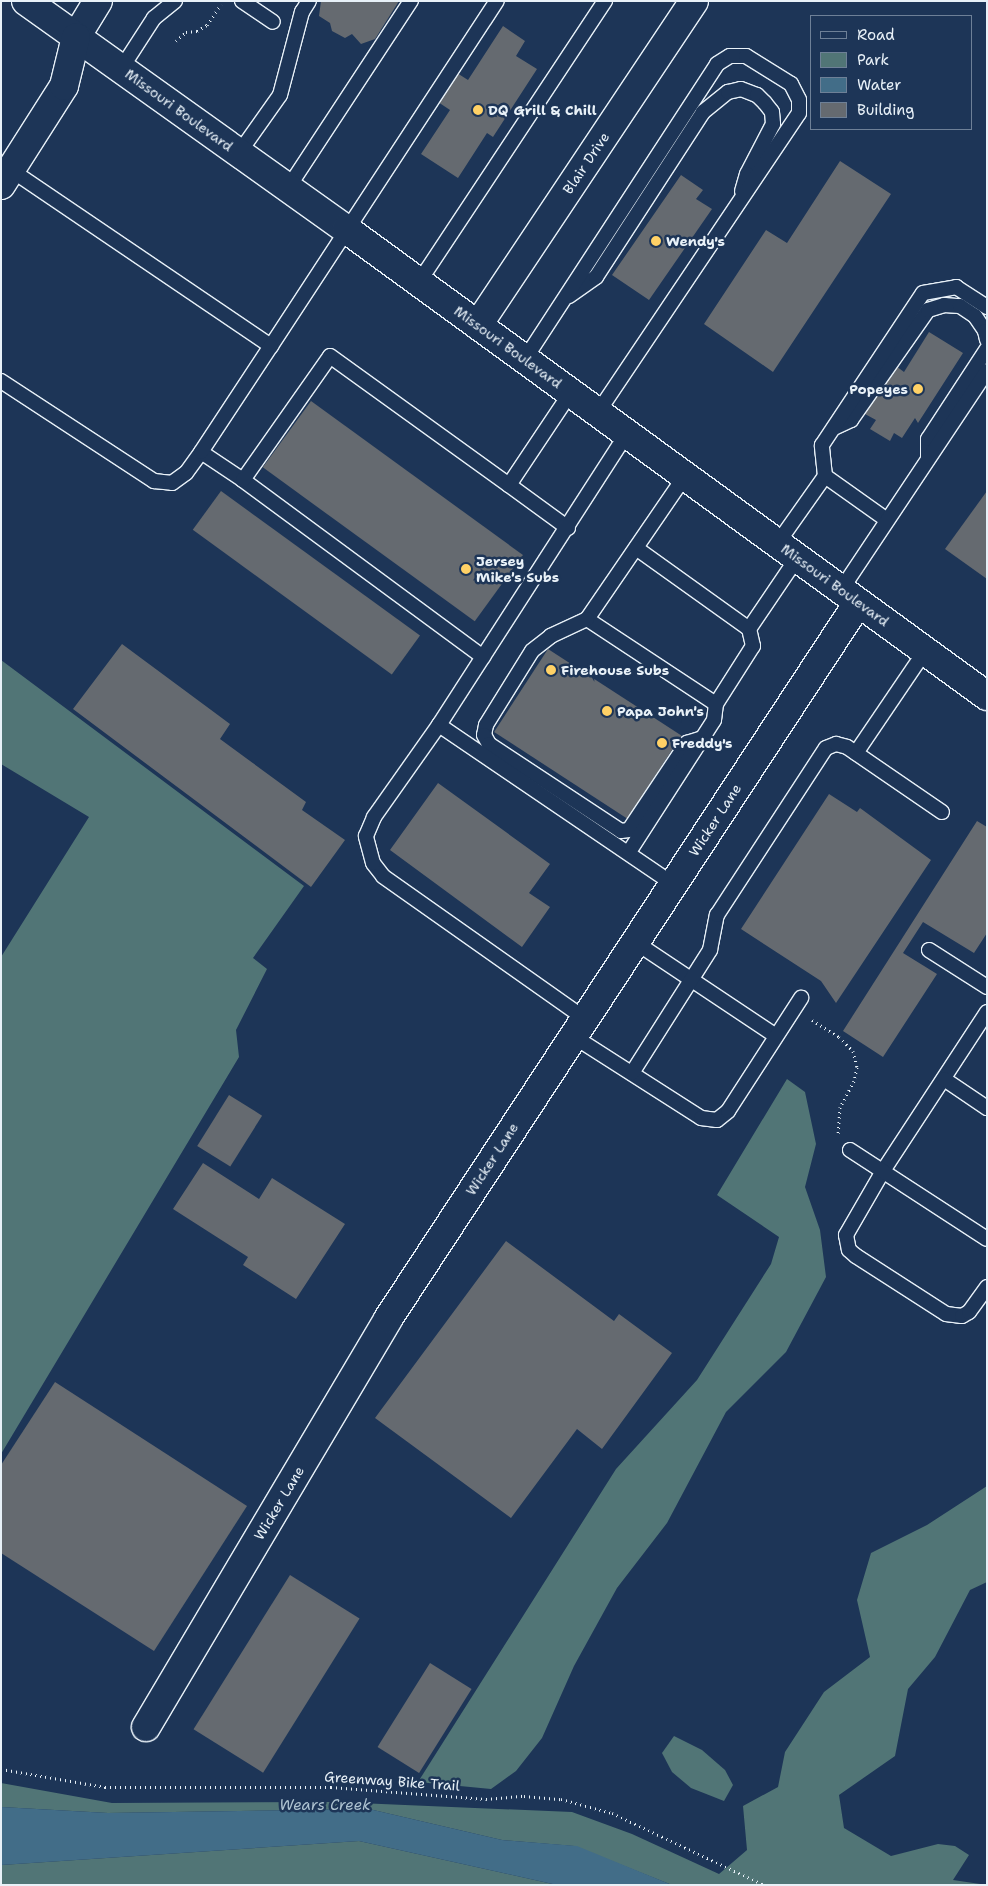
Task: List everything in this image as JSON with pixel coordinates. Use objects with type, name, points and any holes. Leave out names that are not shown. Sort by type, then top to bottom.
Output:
[{"type":"street","name":"Missouri Boulevard","points":[[26,1],[346,229],[987,696]]},
{"type":"street","points":[[6,178],[64,86],[76,37],[98,1]]},
{"type":"street","name":"Blair Drive","points":[[478,325],[694,1]]},
{"type":"street","name":"Wicker Lane","points":[[146,1727],[388,1319],[673,884],[850,596]]},
{"type":"lane","points":[[121,69],[154,18],[175,1]]},
{"type":"lane","points":[[242,1],[273,22]]},
{"type":"lane","points":[[239,153],[280,95],[302,12],[309,1]]},
{"type":"lane","points":[[288,188],[411,1]]},
{"type":"lane","points":[[1,381],[154,481],[172,483],[186,473],[497,1]]},
{"type":"lane","points":[[419,282],[606,1]]},
{"type":"lane","points":[[525,359],[717,64],[730,56],[746,56],[790,84],[799,100],[799,113],[598,412]]},
{"type":"lane","points":[[562,302],[596,277],[703,112],[728,92],[740,89],[757,95],[765,103],[772,112],[773,124],[747,174],[737,206]]},
{"type":"lane","points":[[6,178],[270,346]]},
{"type":"lane","points":[[628,852],[714,720],[716,704],[753,646],[749,629],[825,476],[822,445],[923,294],[956,287],[987,307]]},
{"type":"lane","points":[[834,428],[851,420],[928,310],[944,305],[960,306],[975,316],[985,331],[987,340]]},
{"type":"lane","points":[[928,458],[928,439],[987,349]]},
{"type":"lane","points":[[243,480],[330,356],[568,528]]},
{"type":"lane","points":[[850,596],[887,520],[987,371]]},
{"type":"lane","points":[[509,485],[571,392]]},
{"type":"lane","points":[[627,434],[439,725],[374,818],[366,836],[373,864],[383,876],[578,1027],[632,1073],[701,1118],[717,1120],[728,1111],[797,1003]]},
{"type":"lane","points":[[200,452],[243,480],[483,657]]},
{"type":"lane","points":[[685,476],[587,619],[551,636],[532,651],[486,725],[484,735],[489,744],[621,831],[629,830],[687,742],[702,738]]},
{"type":"lane","points":[[825,476],[887,520]]},
{"type":"lane","points":[[636,548],[749,629]]},
{"type":"lane","points":[[587,619],[716,704]]},
{"type":"lane","points":[[856,753],[925,651]]},
{"type":"lane","points":[[439,725],[673,884]]},
{"type":"lane","points":[[632,1073],[710,950],[717,915],[826,748],[836,744],[856,753],[942,812]]},
{"type":"lane","points":[[635,942],[776,1036]]},
{"type":"lane","points":[[929,950],[987,988]]},
{"type":"lane","points":[[987,1012],[883,1171],[848,1228],[846,1236],[850,1250],[954,1316],[969,1312],[987,1287]]},
{"type":"lane","points":[[944,1079],[987,1108]]},
{"type":"lane","points":[[850,1150],[987,1239]]},
{"type":"path","points":[[176,41],[186,32],[197,31],[207,25],[222,1]]},
{"type":"path","points":[[797,1003],[853,1051],[857,1067],[854,1081],[840,1107],[837,1130],[840,1140],[850,1150]]},
{"type":"path","name":"Greenway Bike Trail","points":[[1,1769],[105,1787],[331,1787],[486,1799],[524,1796],[561,1799],[612,1813],[764,1885]]},
{"type":"green space","points":[[1,660],[304,886],[253,958],[267,969],[236,1030],[239,1057],[1,1454],[1,957],[89,817],[1,764]]},
{"type":"green space","points":[[787,1079],[805,1092],[816,1144],[805,1187],[820,1230],[826,1277],[786,1352],[726,1412],[667,1523],[617,1588],[574,1666],[542,1738],[516,1771],[491,1789],[418,1782],[616,1469],[697,1380],[771,1264],[779,1237],[717,1195]]},
{"type":"green space","points":[[987,1486],[987,1582],[970,1590],[935,1657],[908,1689],[895,1756],[839,1795],[844,1828],[891,1856],[938,1844],[955,1846],[969,1855],[953,1880],[987,1885],[672,1885],[574,1846],[502,1840],[369,1809],[108,1813],[1,1807],[1,1783],[112,1803],[335,1802],[572,1812],[632,1834],[719,1874],[747,1850],[743,1806],[778,1787],[785,1752],[824,1692],[870,1657],[857,1600],[871,1553],[927,1525]]},
{"type":"green space","points":[[674,1736],[702,1750],[725,1770],[733,1785],[724,1801],[691,1788],[672,1772],[662,1753]]},
{"type":"green space","points":[[359,1841],[557,1885],[1,1885],[1,1865]]},
{"type":"water","points":[[1,1807],[108,1813],[369,1809],[502,1840],[577,1846],[672,1885],[557,1885],[359,1841],[1,1865]]},
{"type":"building","points":[[321,1],[399,1],[375,39],[361,44],[352,34],[345,38],[332,31],[330,23],[319,16]]},
{"type":"building","points":[[503,26],[525,41],[516,56],[537,69],[493,137],[487,133],[458,178],[421,154],[450,110],[438,102],[457,73],[468,80]]},
{"type":"building","points":[[840,161],[891,194],[773,372],[704,324],[766,230],[787,243]]},
{"type":"building","points":[[681,175],[703,190],[696,199],[712,209],[649,300],[612,275]]},
{"type":"building","points":[[929,332],[963,353],[918,423],[915,418],[902,438],[894,433],[890,441],[870,429],[876,420],[865,414],[896,366],[904,372]]},
{"type":"building","points":[[311,401],[523,555],[475,621],[263,467]]},
{"type":"building","points":[[221,491],[420,636],[392,674],[193,530]]},
{"type":"building","points":[[987,491],[987,579],[945,549]]},
{"type":"building","points":[[122,644],[230,724],[220,739],[306,802],[302,810],[345,840],[311,887],[73,709]]},
{"type":"building","points":[[548,649],[681,736],[627,819],[494,732]]},
{"type":"building","points":[[438,783],[550,864],[529,893],[550,907],[522,947],[390,850]]},
{"type":"building","points":[[829,794],[857,812],[860,808],[931,860],[836,1003],[821,981],[741,929]]},
{"type":"building","points":[[977,821],[987,827],[987,933],[974,953],[923,922],[903,953],[937,974],[883,1057],[843,1031]]},
{"type":"building","points":[[229,1095],[262,1116],[230,1167],[197,1146]]},
{"type":"building","points":[[203,1163],[259,1199],[272,1178],[345,1224],[296,1299],[243,1265],[248,1257],[173,1209]]},
{"type":"building","points":[[506,1241],[614,1321],[619,1314],[672,1353],[602,1449],[577,1429],[511,1518],[375,1418]]},
{"type":"building","points":[[55,1382],[247,1506],[154,1651],[1,1553],[1,1465]]},
{"type":"building","points":[[290,1575],[360,1618],[263,1773],[194,1729]]},
{"type":"building","points":[[430,1663],[472,1689],[419,1773],[378,1747]]},
{"type":"place","name":"DQ Grill & Chill","points":[[478,110]]},
{"type":"place","name":"Wendy's","points":[[656,241]]},
{"type":"place","name":"Popeyes","points":[[918,389]]},
{"type":"place","name":"Jersey Mike's Subs","points":[[466,569]]},
{"type":"place","name":"Firehouse Subs","points":[[551,670]]},
{"type":"place","name":"Papa John's","points":[[607,711]]},
{"type":"place","name":"Freddy's","points":[[662,743]]},
{"type":"water label","name":"Wears Creek","points":[[325,1806]]}]
